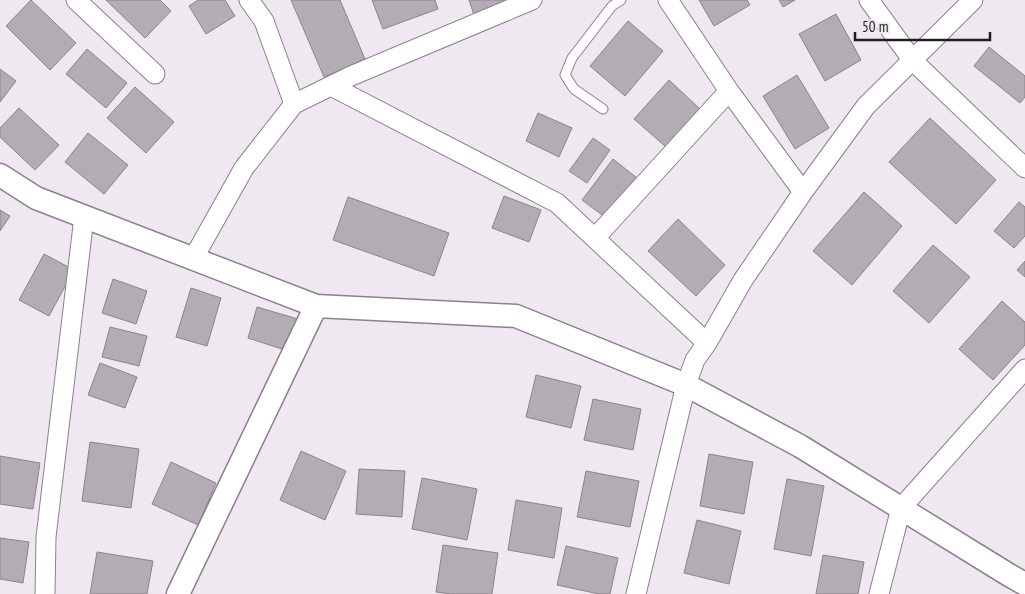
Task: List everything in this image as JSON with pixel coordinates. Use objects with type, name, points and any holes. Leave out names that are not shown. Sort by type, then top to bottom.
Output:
[{"type":"street","points":[[76,0],[155,74]]},
{"type":"street","points":[[250,0],[264,21],[294,104]]},
{"type":"street","points":[[193,259],[244,168],[294,104],[331,86],[532,0]]},
{"type":"street","points":[[668,0],[729,91],[803,192]]},
{"type":"street","points":[[869,0],[912,61],[1025,168]]},
{"type":"street","points":[[636,594],[686,385],[695,360],[707,343],[743,280],[803,192],[866,106],[973,0]]},
{"type":"street","points":[[331,86],[557,203],[596,237],[707,343]]},
{"type":"street","points":[[596,237],[729,91]]},
{"type":"street","points":[[0,175],[36,198],[316,306],[516,316],[686,385],[800,446],[1025,584]]},
{"type":"street","points":[[45,594],[46,537],[84,217]]},
{"type":"street","points":[[178,594],[316,306]]},
{"type":"street","points":[[879,594],[901,508],[1025,369]]},
{"type":"lane","points":[[603,109],[574,89],[565,75],[572,58],[612,6],[621,0]]},
{"type":"building","points":[[31,0],[76,43],[50,70],[6,26]]},
{"type":"building","points":[[106,0],[160,0],[171,11],[145,38]]},
{"type":"building","points":[[198,0],[225,0],[235,16],[206,34],[189,6]]},
{"type":"building","points":[[291,0],[340,0],[365,59],[324,77]]},
{"type":"building","points":[[372,0],[435,0],[438,9],[383,29]]},
{"type":"building","points":[[469,0],[517,0],[474,15]]},
{"type":"building","points":[[699,0],[747,0],[750,5],[714,26]]},
{"type":"building","points":[[779,0],[795,0],[783,7]]},
{"type":"building","points":[[836,14],[861,60],[825,81],[799,34]]},
{"type":"building","points":[[628,21],[663,51],[625,96],[590,66]]},
{"type":"building","points":[[989,47],[1025,76],[1025,97],[1020,103],[974,66]]},
{"type":"building","points":[[87,49],[127,83],[106,108],[66,74]]},
{"type":"building","points":[[0,69],[16,81],[0,102]]},
{"type":"building","points":[[797,75],[829,128],[795,149],[763,96]]},
{"type":"building","points":[[669,80],[700,109],[666,147],[634,119]]},
{"type":"building","points":[[135,87],[174,122],[146,153],[107,118]]},
{"type":"building","points":[[19,108],[59,145],[35,170],[0,137],[0,128]]},
{"type":"building","points":[[538,113],[572,128],[559,157],[526,141]]},
{"type":"building","points":[[930,118],[996,180],[956,224],[889,162]]},
{"type":"building","points":[[88,133],[128,165],[104,194],[65,162]]},
{"type":"building","points":[[593,138],[610,150],[587,183],[569,171]]},
{"type":"building","points":[[613,159],[637,178],[606,218],[582,200]]},
{"type":"building","points":[[864,192],[902,226],[852,285],[813,251]]},
{"type":"building","points":[[504,196],[541,210],[529,242],[492,228]]},
{"type":"building","points":[[348,197],[449,233],[434,276],[333,240]]},
{"type":"building","points":[[1019,202],[1025,207],[1025,236],[1014,248],[994,231]]},
{"type":"building","points":[[0,210],[10,216],[0,231]]},
{"type":"building","points":[[678,219],[725,265],[696,296],[648,251]]},
{"type":"building","points":[[933,245],[970,277],[929,323],[893,291]]},
{"type":"building","points":[[44,254],[74,270],[49,316],[19,300]]},
{"type":"building","points":[[1025,261],[1025,277],[1017,270]]},
{"type":"building","points":[[113,279],[147,291],[136,324],[102,313]]},
{"type":"building","points":[[191,288],[221,298],[207,346],[176,337]]},
{"type":"building","points":[[1002,301],[1025,322],[1025,345],[993,380],[959,349]]},
{"type":"building","points":[[257,307],[298,319],[288,351],[248,338]]},
{"type":"building","points":[[110,327],[147,336],[139,366],[102,357]]},
{"type":"building","points":[[100,363],[137,377],[125,408],[88,395]]},
{"type":"building","points":[[536,375],[581,386],[571,428],[526,417]]},
{"type":"building","points":[[593,399],[641,409],[633,450],[584,440]]},
{"type":"building","points":[[90,442],[139,449],[131,508],[82,501]]},
{"type":"building","points":[[301,451],[346,471],[325,520],[280,500]]},
{"type":"building","points":[[709,454],[753,462],[744,514],[700,506]]},
{"type":"building","points":[[0,456],[40,463],[33,509],[0,504]]},
{"type":"building","points":[[171,462],[216,483],[198,525],[152,504]]},
{"type":"building","points":[[359,469],[405,471],[402,517],[356,514]]},
{"type":"building","points":[[586,471],[639,481],[630,527],[577,517]]},
{"type":"building","points":[[422,478],[477,489],[467,540],[412,529]]},
{"type":"building","points":[[787,479],[824,486],[811,556],[774,549]]},
{"type":"building","points":[[516,500],[562,508],[554,558],[508,550]]},
{"type":"building","points":[[697,520],[741,531],[729,584],[684,573]]},
{"type":"building","points":[[0,538],[29,542],[23,583],[0,579]]},
{"type":"building","points":[[443,545],[498,553],[492,594],[436,592]]},
{"type":"building","points":[[566,546],[618,558],[610,594],[599,594],[557,585]]},
{"type":"building","points":[[97,552],[153,561],[147,594],[90,594]]},
{"type":"building","points":[[823,555],[864,562],[858,594],[816,594]]}]
